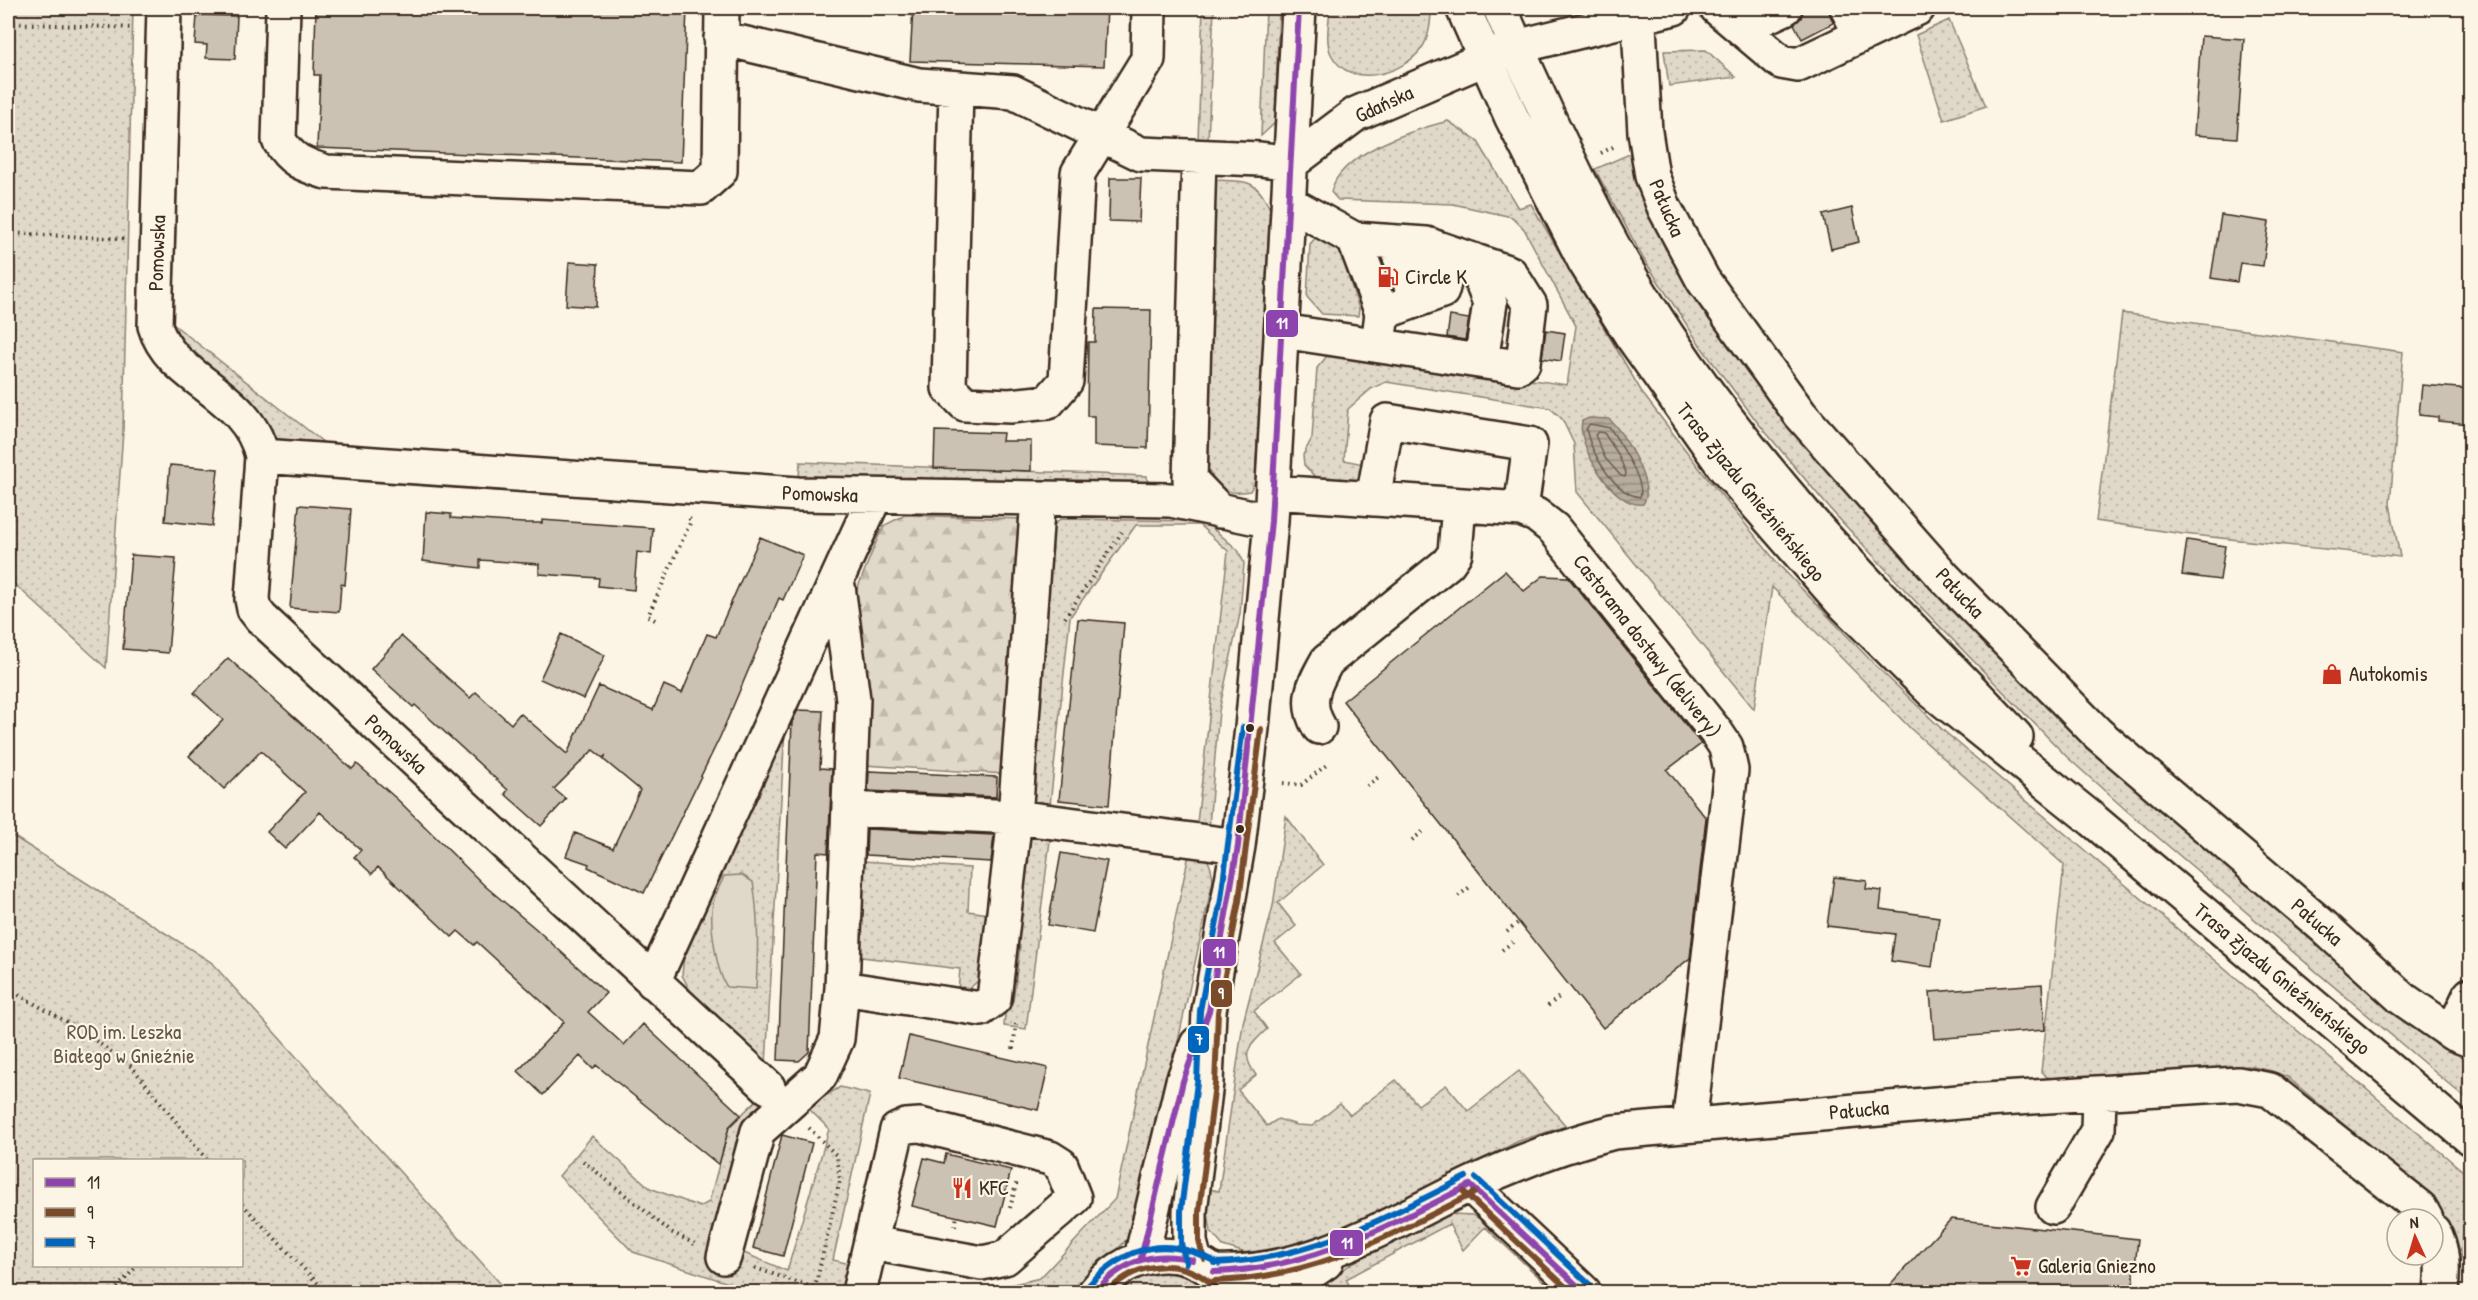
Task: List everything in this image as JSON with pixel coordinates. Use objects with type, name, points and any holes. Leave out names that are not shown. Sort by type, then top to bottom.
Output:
[{"type":"street","points":[[283,8],[279,140],[288,155],[302,165],[326,172],[701,188],[720,171],[722,23],[919,85],[1013,92],[1141,154],[1260,159],[1292,163]]},
{"type":"street","points":[[956,88],[948,342],[949,388],[965,404],[1010,406],[1048,402],[1066,381],[1078,173],[1148,59],[1149,8]]},
{"type":"street","points":[[1214,1275],[1190,1242],[1190,1211],[1206,1083],[1209,1011],[1238,846],[1252,728],[1272,507],[1299,8]]},
{"type":"street","points":[[1463,8],[1484,59]]},
{"type":"street","points":[[1500,8],[1516,47]]},
{"type":"street","name":"Gdańska","points":[[1292,163],[1356,114],[1484,59],[1516,47],[1638,12],[1674,8]]},
{"type":"street","points":[[1727,16],[1763,18],[1785,8]]},
{"type":"street","points":[[1727,16],[1781,62],[1798,65],[1853,19],[1918,8]]},
{"type":"street","name":"Pałucka","points":[[1638,12],[1645,132],[1652,176],[1664,207],[1703,280],[1800,414],[1944,577],[2098,735],[2324,927],[2403,999],[2461,1036]]},
{"type":"street","name":"Pomowska","points":[[164,18],[155,326],[166,350],[245,417],[258,436],[262,456],[252,599],[254,609],[778,1096]]},
{"type":"street","name":"Trasa Zjazdu Gnieźnieńskiego","points":[[1516,47],[1538,99],[1606,234],[1642,294],[1721,409],[1800,508],[1855,570],[1952,669],[2092,820]]},
{"type":"street","name":"Trasa Zjazdu Gnieźnieńskiego","points":[[1484,59],[1585,262],[1637,345],[1725,468],[1840,600],[1932,691],[2092,820],[2470,1138]]},
{"type":"street","points":[[1199,158],[1190,480],[1220,511]]},
{"type":"street","points":[[1282,331],[1518,367],[1524,363],[1530,305],[1510,273],[1430,245],[1354,239],[1289,203]]},
{"type":"street","points":[[1354,239],[1382,313],[1378,345]]},
{"type":"street","points":[[1394,242],[1416,300]]},
{"type":"street","points":[[1382,313],[1442,291],[1444,283],[1430,245]]},
{"type":"street","points":[[1373,499],[1387,421],[1530,444],[1521,509]]},
{"type":"street","name":"Pomowska","points":[[262,456],[798,494],[1171,500],[1220,511],[1272,507]]},
{"type":"street","name":"Pomowska","points":[[653,982],[875,496]]},
{"type":"street","points":[[842,988],[981,1009],[994,999],[1015,817],[1038,498]]},
{"type":"street","name":"Castorama dostawy (delivery)","points":[[1272,507],[1373,499],[1521,509],[1536,515],[1554,529],[1726,747],[1731,770],[1689,1125]]},
{"type":"street","points":[[1319,727],[1313,717],[1310,701],[1314,683],[1327,661],[1448,563],[1455,553],[1459,505]]},
{"type":"street","points":[[724,1257],[758,1131],[778,1096],[820,1076],[837,1040],[842,988],[854,699],[837,579]]},
{"type":"street","points":[[803,653],[854,699]]},
{"type":"street","points":[[849,809],[1015,817],[1238,846]]},
{"type":"street","points":[[2461,1036],[2470,995]]},
{"type":"street","points":[[1095,1293],[1108,1277],[1141,1258],[1183,1081],[1209,1011]]},
{"type":"street","name":"Pałucka","points":[[1282,1293],[1355,1242],[1470,1185],[1563,1144],[1614,1132],[2099,1093],[2238,1084],[2270,1090],[2419,1207]]},
{"type":"street","points":[[2053,1208],[2098,1130],[2099,1093]]},
{"type":"street","points":[[859,1293],[897,1130],[920,1125],[1050,1158],[1061,1165],[1074,1198],[1005,1258],[982,1263],[871,1243]]},
{"type":"street","points":[[895,1140],[921,1137],[1042,1165],[1049,1173],[1052,1200],[1005,1247],[982,1263]]},
{"type":"street","points":[[1470,1185],[1584,1293]]},
{"type":"street","name":"Pałucka","points":[[1141,1258],[1169,1255],[1214,1275],[1242,1273],[1269,1269],[1355,1242]]},
{"type":"street","points":[[2441,1293],[2442,1267]]},
{"type":"path","points":[[8,23],[164,18]]},
{"type":"path","points":[[8,233],[158,239]]},
{"type":"path","points":[[1064,625],[1065,614],[1145,500]]},
{"type":"path","points":[[655,620],[648,616],[691,521],[686,510]]},
{"type":"path","points":[[1283,783],[1301,785],[1329,764]]},
{"type":"path","points":[[1367,786],[1381,775]]},
{"type":"path","points":[[1412,840],[1425,830]]},
{"type":"path","points":[[1458,896],[1470,887]]},
{"type":"path","points":[[1507,932],[1519,922]]},
{"type":"path","points":[[1502,950],[1514,941]]},
{"type":"path","points":[[8,989],[78,1028],[132,1067],[205,1159]]},
{"type":"path","points":[[1548,1005],[1558,997]]},
{"type":"path","points":[[1013,1049],[1017,1015]]},
{"type":"path","points":[[778,1096],[837,1156],[840,1180],[815,1288]]},
{"type":"path","points":[[1009,1215],[1023,1161]]},
{"type":"path","points":[[243,1205],[326,1293]]},
{"type":"path","points":[[944,1224],[964,1228]]},
{"type":"path","points":[[113,1293],[136,1267]]},
{"type":"green space","points":[[8,8],[133,8],[123,431],[106,668],[8,578]]},
{"type":"green space","points":[[175,8],[182,8],[173,324],[323,442],[273,439],[173,344],[163,324]]},
{"type":"green space","points":[[1203,8],[1214,8],[1208,141],[1198,140]]},
{"type":"green space","points":[[1266,8],[1279,8],[1275,123],[1261,136]]},
{"type":"green space","points":[[1330,8],[1431,8],[1425,43],[1413,57],[1389,71],[1376,75],[1350,72],[1339,65],[1329,49]]},
{"type":"green space","points":[[1949,20],[1986,106],[1944,120],[1916,35]]},
{"type":"green space","points":[[1706,50],[1736,77],[1669,86],[1664,51]]},
{"type":"green space","points":[[1448,121],[1477,140],[1518,208],[1531,204],[1643,394],[1703,473],[1780,566],[1876,666],[1944,731],[2470,1177],[2470,1210],[2466,1207],[2460,1267],[2455,1245],[2445,1221],[2445,1207],[2439,1207],[2287,1077],[2249,1066],[2051,1080],[2041,1072],[2064,865],[1911,729],[1772,587],[1754,709],[1577,492],[1574,444],[1562,419],[1550,408],[1386,382],[1371,389],[1348,409],[1344,460],[1368,465],[1365,473],[1355,481],[1318,480],[1304,465],[1303,455],[1312,438],[1317,368],[1327,356],[1336,352],[1567,385],[1576,326],[1524,229],[1512,217],[1453,204],[1338,200],[1331,192],[1337,178],[1362,155],[1379,145],[1416,130]]},
{"type":"green space","points":[[1634,152],[1665,236],[2083,739],[2142,794],[2439,1046],[2470,1058],[2470,1102],[2127,811],[2067,757],[1917,603],[1831,510],[1758,423],[1702,348],[1643,258],[1595,169]]},
{"type":"green space","points":[[1215,180],[1243,182],[1255,187],[1270,209],[1255,481],[1250,491],[1241,492],[1223,489],[1206,466]]},
{"type":"green space","points":[[1318,235],[1338,245],[1359,309],[1358,316],[1322,314],[1307,297],[1310,244]]},
{"type":"green space","points":[[2122,313],[2403,352],[2390,504],[2400,557],[2183,534],[2096,521]]},
{"type":"green space","points":[[800,462],[1147,476],[1148,487],[799,479]]},
{"type":"green space","points":[[905,515],[1022,519],[1004,774],[864,765],[851,604],[885,525]]},
{"type":"green space","points":[[1060,519],[1204,521],[1238,550],[1244,563],[1240,614],[1219,711],[1209,825],[1197,823],[1228,551],[1199,525],[1136,525],[1070,617],[1050,805],[1028,802],[1051,528]]},
{"type":"green space","points":[[785,728],[766,1065],[695,1000],[682,975],[684,956]]},
{"type":"green space","points":[[1286,816],[1323,865],[1278,903],[1296,926],[1275,943],[1301,974],[1254,1011],[1267,1029],[1249,1050],[1248,1060],[1256,1075],[1238,1090],[1267,1126],[1278,1119],[1297,1125],[1312,1126],[1340,1104],[1350,1115],[1396,1080],[1418,1105],[1446,1085],[1468,1111],[1519,1071],[1566,1126],[1519,1141],[1338,1231],[1271,1253],[1246,1253],[1223,1246],[1211,1232],[1204,1188],[1219,1191],[1243,1023],[1273,906]]},
{"type":"green space","name":"ROD im. Leszka Białego w Gnieźnie","points":[[8,833],[211,962],[508,1292],[8,1292]]},
{"type":"green space","points":[[1051,833],[1026,1029],[1004,1026],[1006,1001],[1013,1001],[1020,946],[1012,945],[1025,845],[1034,834]]},
{"type":"green space","points":[[1190,850],[1201,854],[1208,860],[1213,880],[1138,1225],[1124,1243],[1076,1292],[979,1292],[1040,1278],[1115,1199]]},
{"type":"green space","points":[[862,861],[970,868],[968,911],[988,914],[981,978],[970,988],[958,991],[960,969],[862,957],[858,944]]},
{"type":"green space","points":[[742,875],[753,882],[755,895],[758,935],[756,989],[727,987],[720,970],[713,934],[713,903],[724,876]]},
{"type":"green space","points":[[840,1087],[870,1094],[833,1260],[855,1265],[849,1292],[756,1292],[633,1252],[559,1176],[592,1136],[650,1188],[700,1207],[709,1202],[729,1127],[759,1098],[765,1107],[718,1242],[787,1271],[829,1129],[807,1107]]},
{"type":"green space","points":[[1452,1214],[1472,1215],[1488,1222],[1562,1292],[1555,1292],[1485,1227],[1463,1250],[1449,1224],[1346,1279],[1353,1292],[1335,1292],[1331,1289],[1328,1292],[1311,1292],[1354,1262],[1431,1221]]},
{"type":"green space","points":[[1166,1272],[1192,1278],[1211,1292],[1117,1292],[1140,1277]]},
{"type":"water","points":[[1589,418],[1609,419],[1630,447],[1645,485],[1646,496],[1643,504],[1632,503],[1621,497],[1610,487],[1591,460],[1582,432],[1582,421]]},
{"type":"building","points":[[316,8],[687,8],[681,162],[317,148],[320,75],[314,75]]},
{"type":"building","points":[[913,8],[1107,8],[1104,66],[910,61]]},
{"type":"building","points":[[1803,8],[1828,8],[1833,23],[1802,39],[1794,24],[1801,18]]},
{"type":"building","points":[[197,15],[237,16],[235,59],[206,58],[207,45],[195,44]]},
{"type":"building","points":[[2201,36],[2244,39],[2237,138],[2194,135]]},
{"type":"building","points":[[1110,178],[1141,178],[1139,222],[1109,221]]},
{"type":"building","points":[[1852,208],[1859,242],[1831,249],[1823,215]]},
{"type":"building","points":[[2221,215],[2269,222],[2263,266],[2240,263],[2237,282],[2211,278]]},
{"type":"building","points":[[569,262],[598,264],[596,307],[566,305]]},
{"type":"building","points":[[1096,309],[1151,310],[1148,448],[1094,446],[1094,416],[1087,416],[1088,342],[1095,342]]},
{"type":"building","points":[[1450,316],[1469,319],[1465,340],[1447,337]]},
{"type":"building","points":[[1546,330],[1565,333],[1561,361],[1542,358]]},
{"type":"building","points":[[2422,385],[2470,389],[2470,424],[2438,421],[2438,417],[2419,415]]},
{"type":"building","points":[[935,431],[1003,433],[1002,441],[1031,441],[1031,471],[934,468]]},
{"type":"building","points":[[170,465],[218,469],[212,526],[165,521]]},
{"type":"building","points":[[299,505],[351,509],[345,585],[341,584],[339,612],[290,608]]},
{"type":"building","points":[[426,512],[451,514],[451,518],[523,523],[542,523],[542,520],[653,528],[651,554],[637,552],[634,590],[598,586],[599,578],[539,574],[539,564],[480,560],[480,568],[423,561]]},
{"type":"building","points":[[760,537],[803,555],[783,600],[779,598],[720,737],[644,893],[588,867],[589,864],[566,856],[575,833],[613,848],[640,790],[604,760],[606,755],[603,758],[593,750],[554,789],[566,799],[541,826],[505,794],[508,790],[415,705],[413,707],[371,669],[401,636],[470,698],[476,692],[511,724],[520,713],[567,754],[599,686],[653,710],[664,685],[682,693],[707,634],[716,637]]},
{"type":"building","points":[[2187,540],[2225,546],[2220,580],[2182,575]]},
{"type":"building","points":[[131,555],[176,558],[168,653],[123,649]]},
{"type":"building","points":[[1505,571],[1524,591],[1543,576],[1568,577],[1701,744],[1667,770],[1706,818],[1690,958],[1603,1028],[1343,701]]},
{"type":"building","points":[[1078,619],[1124,623],[1109,805],[1059,800]]},
{"type":"building","points":[[561,634],[605,655],[584,699],[540,679]]},
{"type":"building","points":[[228,658],[352,769],[357,764],[398,800],[485,886],[606,993],[588,1012],[624,1045],[643,1024],[741,1115],[729,1127],[719,1165],[596,1065],[593,1069],[580,1056],[543,1095],[518,1071],[564,1022],[477,942],[474,945],[458,931],[452,937],[378,867],[372,874],[354,857],[361,850],[320,812],[285,849],[267,832],[305,792],[261,751],[224,789],[189,756],[223,720],[194,693]]},
{"type":"building","points":[[798,710],[823,711],[820,768],[832,769],[828,853],[817,852],[809,1052],[799,1061],[778,1060],[792,722]]},
{"type":"building","points":[[869,771],[997,777],[996,797],[868,791]]},
{"type":"building","points":[[867,829],[994,835],[991,862],[866,855]]},
{"type":"building","points":[[1061,853],[1107,861],[1093,933],[1048,925]]},
{"type":"building","points":[[1834,877],[1867,881],[1866,889],[1882,891],[1880,909],[1939,917],[1932,967],[1891,961],[1895,934],[1827,926]]},
{"type":"building","points":[[2042,984],[2045,1030],[1934,1039],[1930,992]]},
{"type":"building","points":[[909,1036],[1048,1068],[1038,1110],[899,1078]]},
{"type":"building","points":[[782,1135],[812,1143],[783,1256],[753,1248]]},
{"type":"building","name":"KFC","points":[[946,1154],[1011,1170],[997,1226],[912,1206],[924,1158],[944,1163]]},
{"type":"building","name":"Galeria Gniezno","points":[[1951,1219],[2138,1239],[2132,1293],[1882,1293]]},
{"type":"transit line","name":"11","points":[[1141,1258],[1183,1081],[1209,1011],[1238,846],[1271,521],[1299,8]]},
{"type":"transit line","name":"7","points":[[1186,1263],[1181,1243],[1181,1211],[1197,1082],[1200,1011],[1221,899],[1243,727]]},
{"type":"transit line","name":"9","points":[[1204,1259],[1199,1241],[1199,1212],[1215,1084],[1218,1012],[1239,901],[1261,729]]},
{"type":"transit line","name":"7","points":[[1214,1263],[1249,1260],[1314,1246],[1375,1222],[1466,1177]]},
{"type":"transit line","name":"7","points":[[1476,1178],[1590,1285]]},
{"type":"transit line","name":"11","points":[[1470,1185],[1584,1292]]},
{"type":"transit line","name":"11","points":[[1214,1272],[1283,1263],[1315,1254],[1377,1230],[1470,1185]]},
{"type":"transit line","name":"9","points":[[1464,1192],[1571,1292]]},
{"type":"transit line","name":"9","points":[[1214,1281],[1251,1278],[1318,1263],[1380,1239],[1474,1193]]},
{"type":"transit line","name":"7","points":[[1088,1286],[1118,1261],[1149,1248],[1183,1249],[1219,1264]]},
{"type":"transit line","name":"11","points":[[1095,1292],[1116,1273],[1139,1261],[1165,1256],[1193,1260]]},
{"type":"transit line","name":"9","points":[[1107,1292],[1134,1273],[1164,1266],[1193,1272],[1220,1292]]},
{"type":"place","name":"Circle K","points":[[1388,277]]},
{"type":"place","name":"Autokomis","points":[[2332,674]]},
{"type":"place","name":"KFC","points":[[962,1188]]},
{"type":"place","name":"Galeria Gniezno","points":[[2021,1266]]}]
